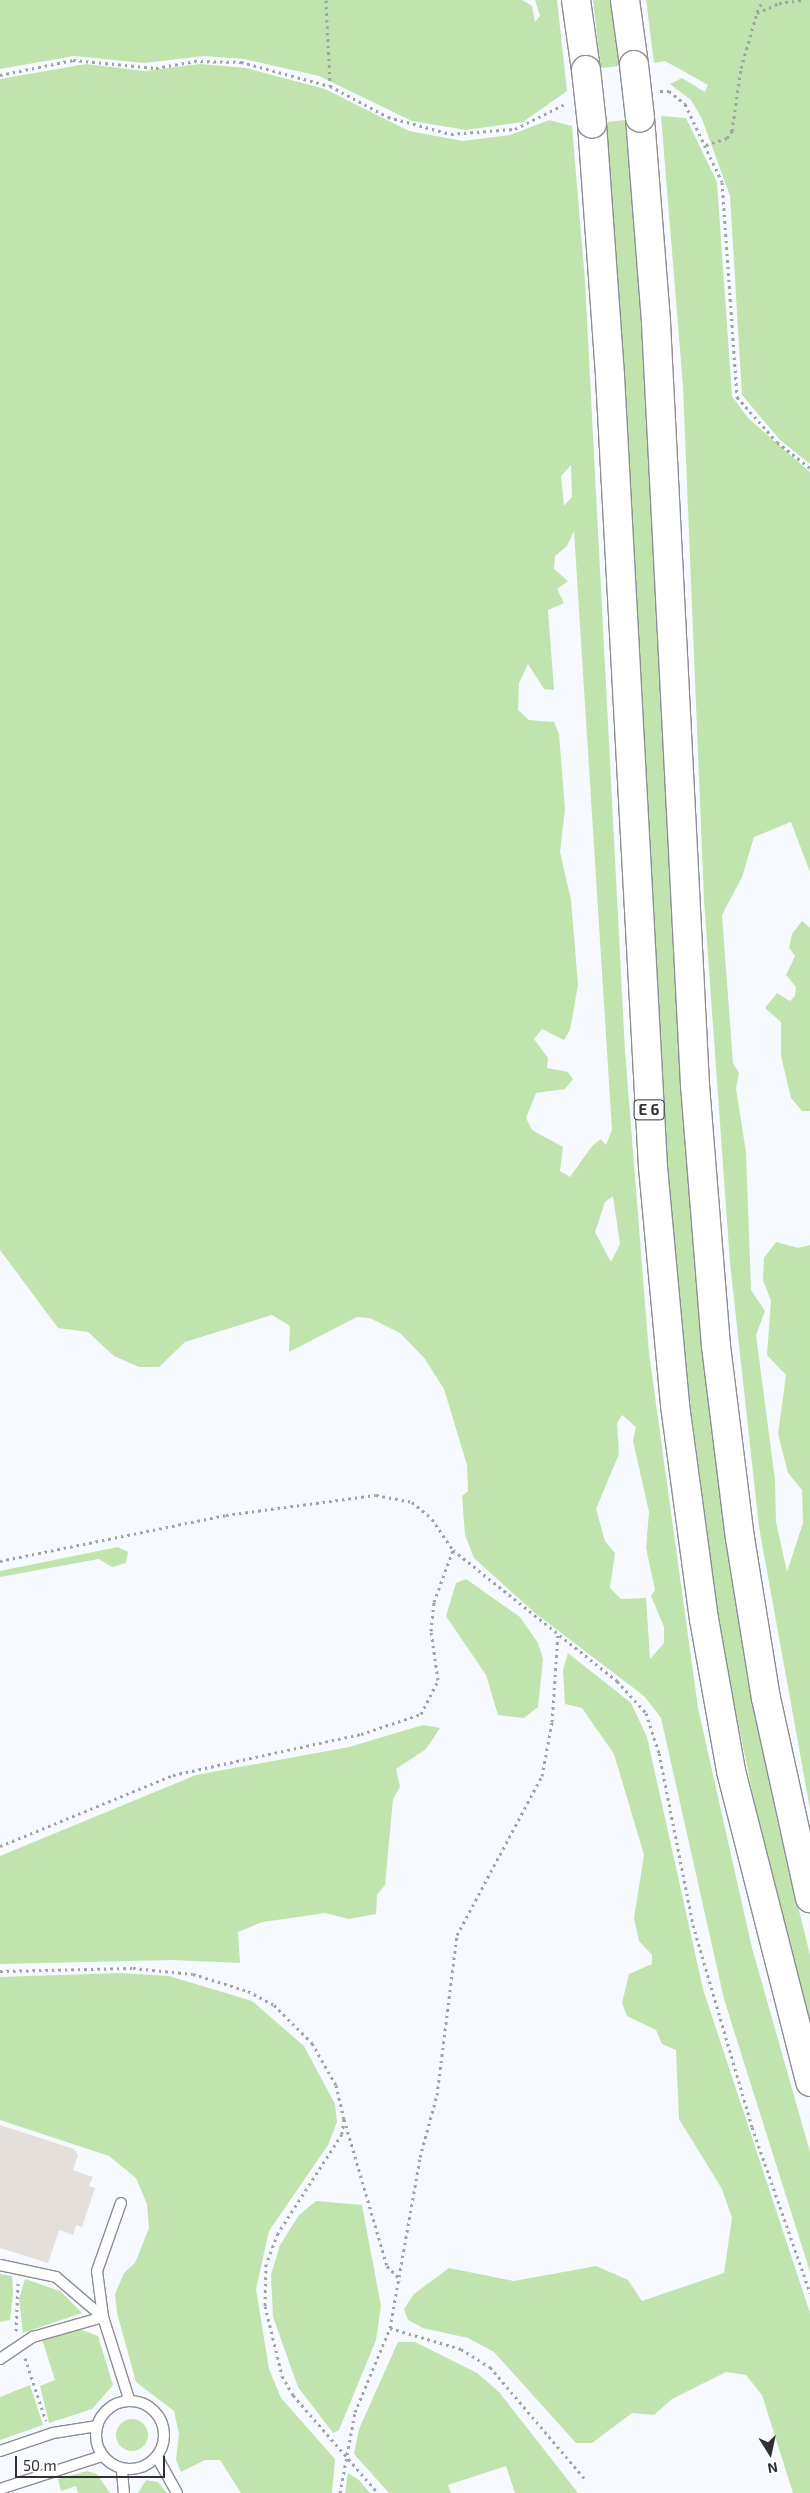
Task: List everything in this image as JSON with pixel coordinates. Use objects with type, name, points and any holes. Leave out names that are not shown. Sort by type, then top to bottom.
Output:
[{"type":"highway","name":"E 6","points":[[576,0],[592,124],[610,376],[653,1167],[674,1405],[704,1619],[732,1771],[810,2082]]},
{"type":"highway","points":[[625,0],[640,118],[656,323],[695,1076],[716,1346],[740,1538],[765,1689],[810,1898]]},
{"type":"lane","points":[[121,2203],[97,2270],[103,2317],[129,2398]]},
{"type":"lane","points":[[0,2265],[56,2277],[103,2317]]},
{"type":"lane","points":[[0,2359],[33,2337],[103,2317]]},
{"type":"lane","points":[[122,2470],[102,2456],[96,2442],[98,2426],[109,2410],[129,2398]]},
{"type":"lane","points":[[129,2398],[143,2403],[163,2420],[164,2434],[157,2458],[177,2493]]},
{"type":"lane","points":[[0,2450],[53,2433],[98,2426]]},
{"type":"lane","points":[[0,2489],[102,2456]]},
{"type":"lane","points":[[122,2470],[157,2458]]},
{"type":"lane","points":[[122,2470],[124,2493]]},
{"type":"path","points":[[326,0],[330,86]]},
{"type":"path","points":[[706,145],[726,138],[732,131],[740,68],[757,13],[763,0]]},
{"type":"path","points":[[757,13],[779,3],[806,0]]},
{"type":"path","points":[[0,75],[73,60],[156,68],[208,60],[241,62],[330,86],[388,117],[451,134],[515,129],[577,101]]},
{"type":"path","points":[[657,91],[669,91],[686,104],[706,145],[726,198],[737,397],[777,442],[810,468]]},
{"type":"path","points":[[0,1561],[226,1515],[376,1495],[412,1502],[432,1519],[454,1550],[616,1682],[646,1713],[659,1753],[693,1925],[752,2127],[810,2293]]},
{"type":"path","points":[[0,1846],[173,1775],[361,1734],[421,1714],[438,1680],[431,1632],[434,1602],[454,1550]]},
{"type":"path","points":[[340,2493],[345,2456],[355,2412],[390,2328],[401,2280],[420,2157],[437,2095],[457,1935],[542,1776],[552,1722],[558,1635]]},
{"type":"path","points":[[0,1970],[165,1969],[248,1991],[274,2006],[312,2044],[336,2085],[386,2266],[401,2280]]},
{"type":"path","points":[[344,2119],[334,2153],[278,2233],[266,2264],[264,2285],[282,2376],[325,2437],[378,2493]]},
{"type":"path","points":[[390,2328],[461,2349],[490,2367],[586,2480]]},
{"type":"green space","points":[[0,0],[522,0],[532,6],[535,22],[540,16],[535,0],[557,0],[567,91],[523,122],[466,130],[412,121],[319,76],[244,59],[204,56],[144,63],[74,56],[0,69]]},
{"type":"green space","points":[[593,0],[613,0],[619,66],[601,68]]},
{"type":"green space","points":[[646,0],[810,0],[810,464],[780,440],[742,395],[730,196],[702,119],[691,100],[670,84],[682,78],[705,92],[708,85],[665,61],[654,63]]},
{"type":"green space","points":[[86,64],[145,71],[200,64],[246,68],[325,89],[409,131],[463,141],[510,135],[549,120],[572,126],[585,281],[625,1051],[649,1353],[698,1708],[752,1948],[810,2152],[810,2272],[724,1999],[661,1718],[644,1696],[535,1613],[474,1558],[465,1535],[462,1496],[468,1491],[467,1465],[444,1389],[425,1359],[400,1333],[370,1318],[357,1317],[289,1352],[290,1326],[272,1315],[185,1342],[159,1367],[139,1367],[114,1356],[88,1332],[58,1328],[0,1250],[0,79]],"holes":[[[571,465],[572,497],[564,506],[561,476]],[[574,531],[612,1130],[606,1145],[601,1139],[592,1146],[570,1177],[560,1171],[563,1147],[532,1130],[526,1118],[536,1093],[565,1089],[573,1079],[568,1072],[547,1068],[548,1058],[534,1039],[542,1029],[564,1040],[570,1030],[578,985],[571,900],[560,852],[565,809],[559,734],[554,722],[529,720],[518,710],[519,683],[528,664],[544,689],[554,690],[548,610],[564,603],[557,589],[568,581],[554,569],[555,556],[567,546]],[[613,1196],[620,1244],[611,1262],[595,1232],[605,1202]],[[622,1415],[636,1427],[633,1441],[649,1512],[646,1548],[655,1590],[651,1596],[664,1627],[664,1643],[650,1659],[646,1598],[621,1599],[610,1588],[615,1553],[605,1541],[596,1509],[619,1454],[617,1423]]]},
{"type":"green space","points":[[661,116],[686,118],[717,182],[732,396],[748,418],[810,472],[810,872],[791,822],[754,837],[742,877],[722,915],[733,1063],[739,1073],[736,1089],[746,1152],[751,1290],[765,1311],[756,1335],[775,1480],[776,1522],[787,1572],[803,1523],[802,1490],[788,1473],[778,1434],[786,1375],[767,1355],[771,1301],[763,1280],[764,1258],[776,1242],[798,1248],[810,1245],[810,1809],[759,1527],[730,1263],[704,900],[683,387]]},
{"type":"green space","points":[[625,120],[645,361],[673,944],[700,1319],[738,1618],[778,1825],[810,1955],[810,2032],[773,1893],[722,1644],[682,1340],[665,1136],[607,122]]},
{"type":"green space","points":[[802,921],[810,928],[810,1111],[802,1111],[791,1098],[781,1056],[781,1022],[765,1008],[777,993],[790,1001],[795,996],[796,987],[786,975],[795,956],[789,948],[792,934]]},
{"type":"green space","points":[[118,1547],[128,1552],[126,1563],[112,1567],[99,1559],[0,1577],[0,1571]]},
{"type":"green space","points":[[466,1579],[520,1617],[538,1643],[543,1659],[538,1707],[524,1718],[498,1715],[486,1675],[446,1616],[456,1583]]},
{"type":"green space","points":[[568,1653],[631,1703],[647,1737],[703,1989],[810,2313],[810,2493],[793,2493],[762,2395],[746,2375],[726,2372],[672,2399],[654,2415],[632,2413],[592,2443],[576,2443],[494,2352],[468,2338],[423,2328],[408,2320],[404,2309],[414,2294],[449,2268],[514,2281],[596,2266],[628,2280],[642,2301],[724,2273],[732,2218],[722,2189],[679,2119],[676,2050],[662,2044],[656,2030],[627,2016],[622,2003],[629,1974],[652,1964],[652,1955],[639,1941],[634,1918],[644,1855],[614,1754],[582,1708],[565,1704],[563,1670]]},
{"type":"green space","points":[[423,1725],[440,1728],[426,1749],[396,1769],[400,1787],[393,1799],[385,1885],[377,1895],[376,1914],[349,1919],[325,1913],[263,1922],[238,1932],[240,1963],[173,1960],[0,1964],[0,1856],[196,1775],[349,1747]]},
{"type":"green space","points":[[120,1973],[169,1976],[252,2001],[304,2046],[335,2104],[337,2122],[328,2145],[269,2231],[256,2289],[269,2369],[281,2398],[335,2459],[332,2493],[241,2493],[220,2460],[205,2460],[181,2472],[176,2460],[179,2434],[174,2411],[136,2382],[117,2313],[115,2294],[124,2273],[135,2263],[149,2228],[147,2204],[136,2178],[109,2156],[0,2120],[0,1977]]},
{"type":"green space","points":[[316,2201],[362,2205],[381,2306],[376,2340],[339,2430],[333,2433],[298,2387],[273,2317],[271,2275],[280,2245],[299,2215]]},
{"type":"green space","points":[[0,2274],[12,2276],[13,2293],[10,2320],[0,2322]]},
{"type":"green space","points":[[25,2279],[60,2291],[82,2313],[23,2333],[19,2299]]},
{"type":"green space","points":[[79,2329],[98,2336],[113,2385],[92,2409],[49,2423],[40,2386],[55,2380],[42,2339]]},
{"type":"green space","points":[[398,2342],[415,2342],[477,2373],[499,2392],[578,2493],[515,2493],[506,2466],[448,2485],[451,2493],[389,2493],[354,2454],[359,2429]]},
{"type":"green space","points":[[30,2385],[43,2425],[0,2440],[0,2397]]},
{"type":"green space","points":[[132,2419],[138,2420],[143,2424],[147,2429],[147,2441],[143,2446],[138,2450],[132,2451],[126,2450],[121,2446],[117,2441],[116,2435],[117,2429],[121,2424],[126,2420]]},
{"type":"green space","points":[[87,2471],[97,2474],[110,2493],[78,2493],[76,2486],[61,2491],[58,2479]]},
{"type":"green space","points":[[348,2473],[359,2480],[370,2493],[345,2493]]},
{"type":"green space","points":[[146,2480],[158,2482],[167,2493],[138,2493]]},
{"type":"building","points":[[0,2125],[74,2149],[78,2155],[73,2170],[93,2177],[89,2186],[95,2188],[82,2227],[76,2225],[73,2235],[59,2230],[48,2263],[0,2248]]}]
